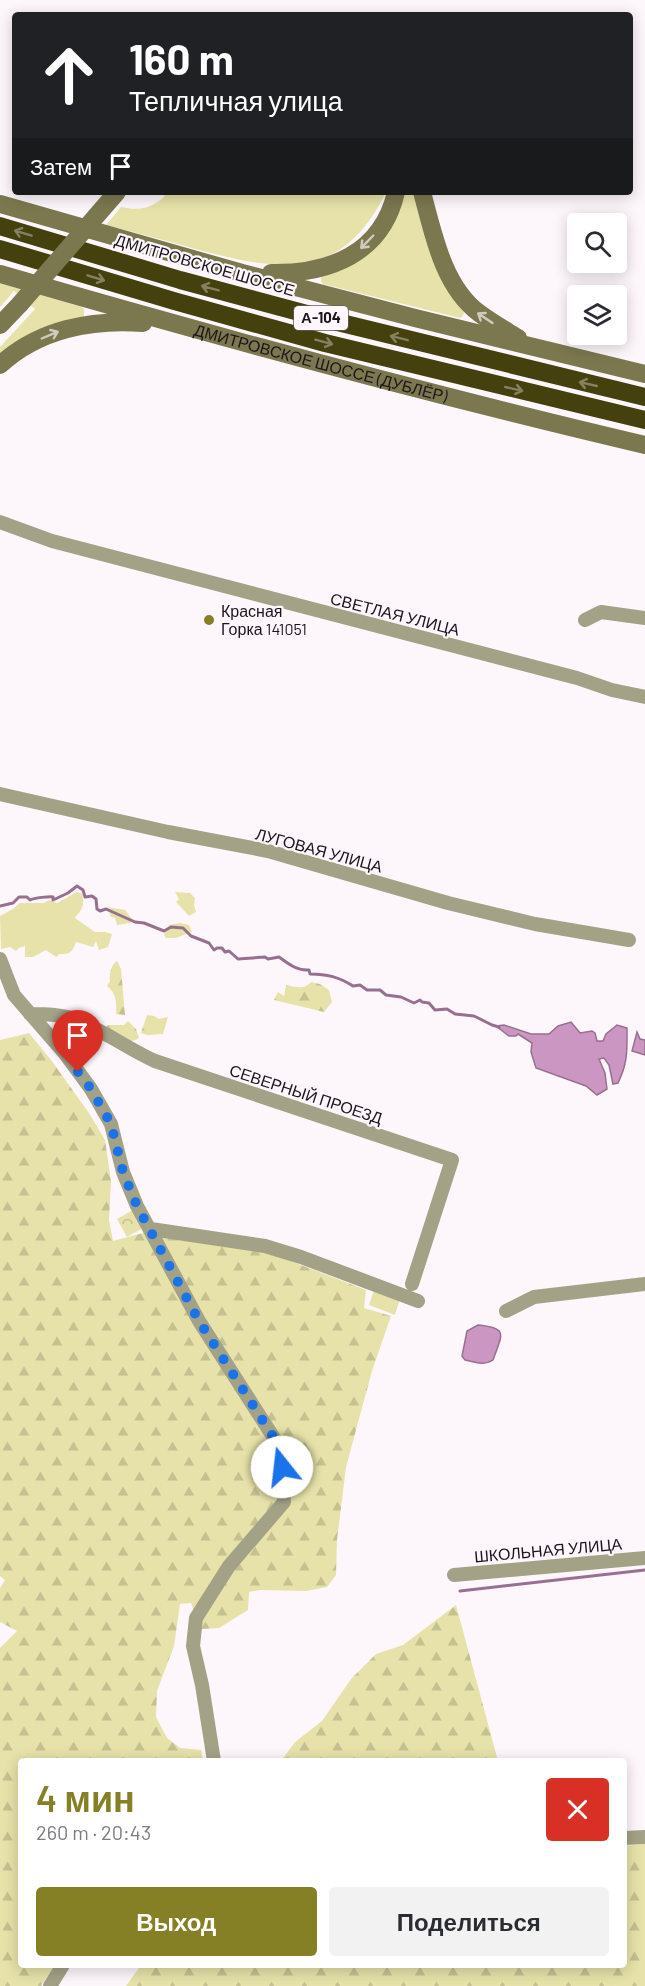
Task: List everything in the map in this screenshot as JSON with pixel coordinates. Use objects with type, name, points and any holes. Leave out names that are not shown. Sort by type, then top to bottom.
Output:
[{"type":"highway","name":"ДМИТРОВСКОЕ ШОССЕ","points":[[0,226],[180,280],[317,317],[645,397]]},
{"type":"highway","name":"А-104","points":[[0,249],[325,343],[645,420]]},
{"type":"main road","points":[[0,325],[114,195]]},
{"type":"main road","points":[[242,273],[293,273],[318,270],[346,260],[363,247],[382,226],[395,195]]},
{"type":"main road","points":[[423,195],[441,255],[451,280],[463,298],[477,312],[535,348]]},
{"type":"main road","points":[[0,204],[242,273],[645,374]]},
{"type":"main road","name":"ДМИТРОВСКОЕ ШОССЕ (ДУБЛЁР)","points":[[0,274],[196,331],[381,380],[645,445]]},
{"type":"main road","points":[[0,365],[33,342],[62,329],[90,323],[121,321],[196,331]]},
{"type":"street","name":"СВЕТЛАЯ УЛИЦА","points":[[0,522],[52,541],[645,697]]},
{"type":"street","points":[[585,620],[602,612],[645,618]]},
{"type":"street","name":"ЛУГОВАЯ УЛИЦА","points":[[0,794],[168,832],[268,851],[448,903],[535,924],[629,940]]},
{"type":"street","points":[[0,959],[17,999],[91,1089],[111,1124],[123,1172],[137,1206],[199,1321],[281,1449],[284,1502],[229,1566],[196,1618],[193,1646],[202,1685],[214,1758]]},
{"type":"street","name":"СЕВЕРНЫЙ ПРОЕЗД","points":[[30,1014],[70,1017],[155,1061],[452,1160],[412,1284]]},
{"type":"street","points":[[151,1229],[265,1246],[301,1257],[418,1301]]},
{"type":"street","points":[[506,1311],[534,1297],[645,1284]]},
{"type":"street","name":"ШКОЛЬНАЯ УЛИЦА","points":[[454,1575],[645,1558]]},
{"type":"street","points":[[627,1838],[645,1838]]},
{"type":"street","points":[[50,1986],[61,1968]]},
{"type":"green space","points":[[164,195],[384,195],[369,221],[350,242],[330,255],[308,263],[283,265],[257,263],[229,257],[106,225],[121,207],[139,209],[155,204],[165,196]]},
{"type":"green space","points":[[401,195],[414,195],[431,255],[445,285],[464,312],[463,316],[460,318],[323,284],[321,274],[348,264]]},
{"type":"green space","points":[[0,283],[82,307],[84,317],[0,357],[0,347],[35,309],[14,291],[0,307]]},
{"type":"green space","points":[[77,892],[82,894],[83,904],[75,918],[95,932],[112,934],[108,947],[99,950],[96,941],[93,947],[76,942],[71,952],[56,957],[46,950],[33,957],[25,957],[25,946],[16,951],[10,947],[1,949],[0,916],[20,903],[44,903],[49,900],[57,903]]},
{"type":"green space","points":[[175,892],[190,893],[195,898],[196,912],[189,916],[176,902],[179,899]]},
{"type":"green space","points":[[107,907],[125,910],[133,920],[131,923],[117,925]]},
{"type":"green space","points":[[180,923],[189,925],[192,932],[176,938],[166,938],[164,935],[169,925]]},
{"type":"green space","points":[[117,961],[121,969],[125,1015],[116,1014],[115,998],[107,986],[112,967]]},
{"type":"green space","points":[[311,982],[320,984],[329,990],[332,1002],[324,1012],[274,1000],[278,992],[284,996],[286,985],[303,987]]},
{"type":"green space","points":[[147,1015],[159,1019],[168,1017],[163,1034],[141,1033]]},
{"type":"green space","points":[[128,1021],[136,1029],[139,1038],[125,1041],[104,1030],[108,1025],[124,1025]]},
{"type":"green space","points":[[29,1033],[89,1113],[105,1140],[111,1181],[109,1220],[113,1241],[143,1233],[267,1252],[366,1290],[364,1308],[391,1316],[372,1371],[346,1467],[337,1540],[336,1575],[327,1587],[306,1591],[260,1590],[249,1592],[248,1610],[219,1628],[201,1629],[191,1603],[180,1604],[174,1646],[157,1691],[156,1717],[167,1738],[180,1748],[201,1750],[202,1758],[18,1758],[18,1968],[53,1968],[41,1986],[0,1986],[0,1648],[17,1631],[0,1622],[0,1588],[5,1580],[0,1576],[0,1040]]},
{"type":"green space","points":[[133,1210],[143,1228],[127,1237],[117,1219]]},
{"type":"green space","points":[[374,1290],[400,1299],[395,1315],[369,1305]]},
{"type":"green space","points":[[456,1605],[497,1758],[283,1758],[295,1742],[322,1721],[351,1679],[376,1654],[403,1645]]},
{"type":"green space","points":[[645,1844],[645,1986],[126,1986],[139,1968],[627,1968],[627,1846]]},
{"type":"shaded area","points":[[571,1022],[580,1033],[592,1031],[595,1033],[597,1041],[603,1041],[606,1034],[617,1025],[627,1028],[624,1069],[618,1083],[613,1084],[609,1065],[604,1058],[599,1059],[605,1073],[607,1089],[597,1095],[586,1086],[536,1068],[531,1052],[532,1043],[518,1034],[509,1036],[496,1026],[504,1025],[531,1034],[549,1034],[558,1026]]},
{"type":"shaded area","points":[[637,1032],[640,1039],[645,1040],[645,1055],[632,1051]]},
{"type":"shaded area","points":[[478,1325],[495,1328],[500,1334],[493,1360],[486,1363],[465,1360],[462,1356],[467,1331]]},
{"type":"waterway","points":[[0,906],[13,903],[19,897],[27,897],[30,900],[53,897],[53,900],[77,886],[83,890],[85,897],[92,896],[96,899],[97,909],[100,911],[106,909],[135,922],[164,931],[171,927],[183,928],[191,936],[209,943],[214,950],[222,948],[238,959],[279,957],[296,968],[309,970],[310,974],[333,977],[353,986],[360,985],[367,990],[380,990],[386,995],[401,997],[414,1003],[420,1000],[429,1003],[435,1010],[447,1009],[455,1014],[474,1016],[499,1027]]},
{"type":"waterway","points":[[460,1591],[645,1570]]},
{"type":"place","name":"Красная Горка 141051","points":[[209,620]]},
{"type":"route","points":[[78,1072],[91,1089],[111,1124],[123,1172],[137,1206],[199,1321],[281,1449],[282,1467]]}]
